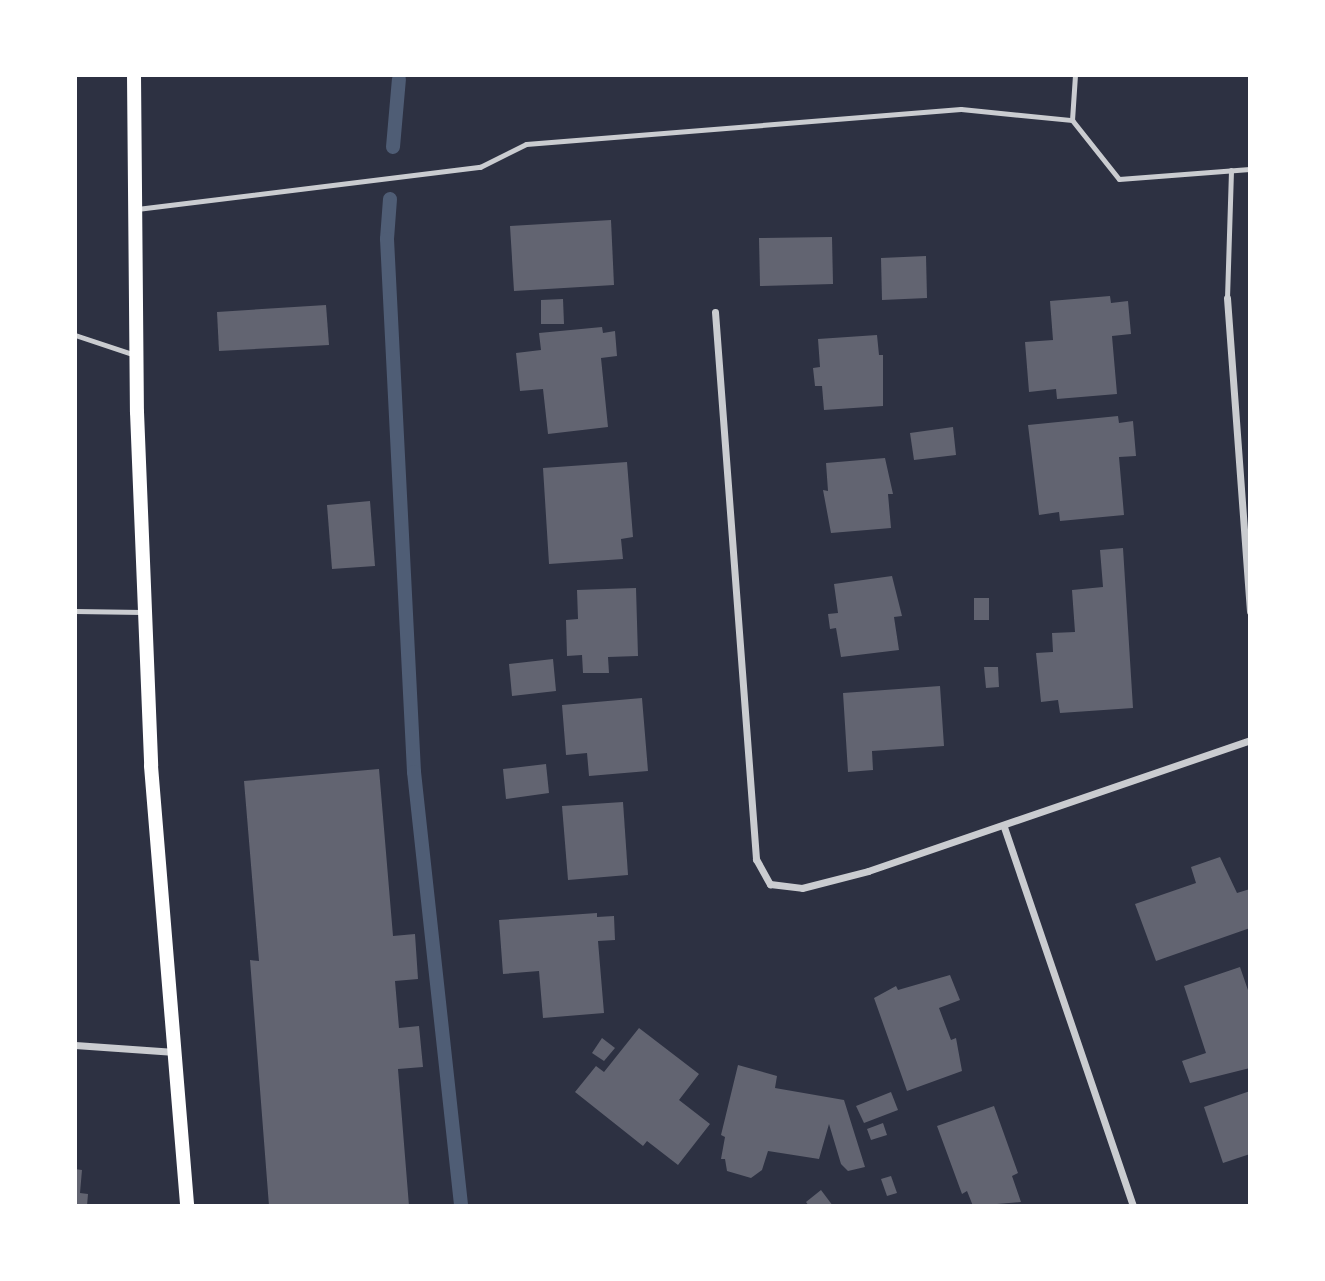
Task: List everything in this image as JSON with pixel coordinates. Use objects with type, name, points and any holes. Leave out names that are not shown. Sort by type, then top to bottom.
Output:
[{"type":"main road","points":[[134,75],[137,356],[151,766],[187,1206]]},
{"type":"street","points":[[1227,298],[1250,611]]},
{"type":"street","points":[[715,312],[754,830],[761,874],[770,884],[802,888],[1004,827],[1250,740]]},
{"type":"street","points":[[1004,827],[1133,1206]]},
{"type":"street","points":[[75,1045],[176,1052]]},
{"type":"lane","points":[[1075,75],[1072,120],[1119,179],[1250,169]]},
{"type":"lane","points":[[135,209],[480,167],[526,144],[961,109],[1072,120]]},
{"type":"lane","points":[[1227,298],[1231,170]]},
{"type":"lane","points":[[75,335],[137,356]]},
{"type":"lane","points":[[75,611],[145,612]]},
{"type":"building","points":[[611,220],[614,285],[514,291],[510,226]]},
{"type":"building","points":[[832,237],[833,284],[760,286],[759,238]]},
{"type":"building","points":[[926,256],[927,298],[882,300],[881,258]]},
{"type":"building","points":[[1110,296],[1111,303],[1128,301],[1131,334],[1112,336],[1117,394],[1057,399],[1056,389],[1029,392],[1025,342],[1053,340],[1050,301]]},
{"type":"building","points":[[563,299],[564,324],[541,324],[541,300]]},
{"type":"building","points":[[326,305],[329,345],[219,351],[217,312]]},
{"type":"building","points":[[602,327],[603,333],[615,331],[617,356],[601,358],[608,427],[548,434],[543,389],[520,391],[516,353],[541,350],[539,333]]},
{"type":"building","points":[[877,335],[879,355],[883,355],[883,406],[824,410],[822,386],[815,386],[813,368],[820,367],[818,339]]},
{"type":"building","points":[[1118,416],[1119,423],[1133,421],[1136,456],[1119,457],[1124,515],[1060,521],[1059,512],[1039,515],[1028,425]]},
{"type":"building","points":[[953,427],[956,455],[914,460],[910,433]]},
{"type":"building","points":[[885,458],[893,494],[888,494],[891,528],[831,533],[823,490],[828,491],[826,463]]},
{"type":"building","points":[[627,462],[633,537],[621,539],[623,559],[549,564],[543,468]]},
{"type":"building","points":[[370,501],[375,566],[332,569],[327,505]]},
{"type":"building","points":[[1123,548],[1133,708],[1060,713],[1058,700],[1041,702],[1036,653],[1053,652],[1052,633],[1075,632],[1072,590],[1103,587],[1100,550]]},
{"type":"building","points":[[892,576],[902,616],[894,617],[899,650],[841,657],[836,628],[830,629],[828,614],[838,613],[834,584]]},
{"type":"building","points":[[636,588],[638,656],[608,657],[609,673],[583,673],[582,655],[567,656],[566,620],[578,619],[577,590]]},
{"type":"building","points":[[974,598],[989,598],[989,620],[974,620]]},
{"type":"building","points":[[553,659],[556,691],[512,696],[509,664]]},
{"type":"building","points":[[984,667],[998,667],[999,687],[986,688]]},
{"type":"building","points":[[940,686],[944,746],[872,751],[873,770],[848,772],[843,693]]},
{"type":"building","points":[[642,698],[648,771],[589,776],[587,753],[566,755],[562,705]]},
{"type":"building","points":[[546,764],[549,793],[506,799],[503,769]]},
{"type":"building","points":[[379,769],[393,936],[415,934],[418,979],[395,981],[399,1028],[419,1026],[423,1067],[398,1069],[409,1206],[269,1206],[250,960],[259,961],[244,781]]},
{"type":"building","points":[[623,802],[628,875],[568,880],[562,806]]},
{"type":"building","points":[[1220,857],[1237,893],[1250,889],[1250,928],[1156,961],[1135,904],[1196,883],[1191,867]]},
{"type":"building","points":[[597,913],[597,917],[614,916],[615,940],[598,941],[604,1013],[543,1018],[539,971],[503,974],[499,920]]},
{"type":"building","points":[[1240,967],[1250,996],[1250,1068],[1190,1083],[1182,1061],[1206,1053],[1184,986]]},
{"type":"building","points":[[950,975],[960,1000],[939,1008],[951,1040],[956,1038],[962,1071],[907,1091],[874,998],[896,986],[898,990]]},
{"type":"building","points":[[639,1028],[699,1074],[679,1100],[710,1124],[678,1165],[647,1141],[643,1146],[575,1092],[596,1066],[604,1072]]},
{"type":"building","points":[[602,1038],[615,1048],[604,1061],[592,1053]]},
{"type":"building","points":[[738,1065],[777,1076],[775,1088],[844,1100],[865,1167],[848,1171],[841,1164],[829,1124],[819,1159],[768,1151],[762,1170],[751,1178],[727,1171],[725,1159],[721,1159],[725,1137],[721,1135]]},
{"type":"building","points":[[1250,1091],[1250,1154],[1223,1163],[1204,1107]]},
{"type":"building","points":[[891,1092],[898,1110],[864,1123],[856,1106]]},
{"type":"building","points":[[994,1106],[1018,1173],[1012,1176],[1021,1202],[973,1206],[967,1191],[962,1194],[937,1126]]},
{"type":"building","points":[[883,1123],[887,1135],[871,1140],[867,1129]]},
{"type":"building","points":[[75,1169],[82,1170],[80,1193],[88,1194],[87,1206],[75,1206]]},
{"type":"building","points":[[891,1176],[897,1193],[887,1196],[881,1179]]},
{"type":"building","points":[[821,1190],[833,1206],[809,1206],[806,1202]]},
{"type":"waterway","points":[[393,147],[399,79]]},
{"type":"waterway","points":[[390,199],[387,239],[414,772],[461,1206]]}]
